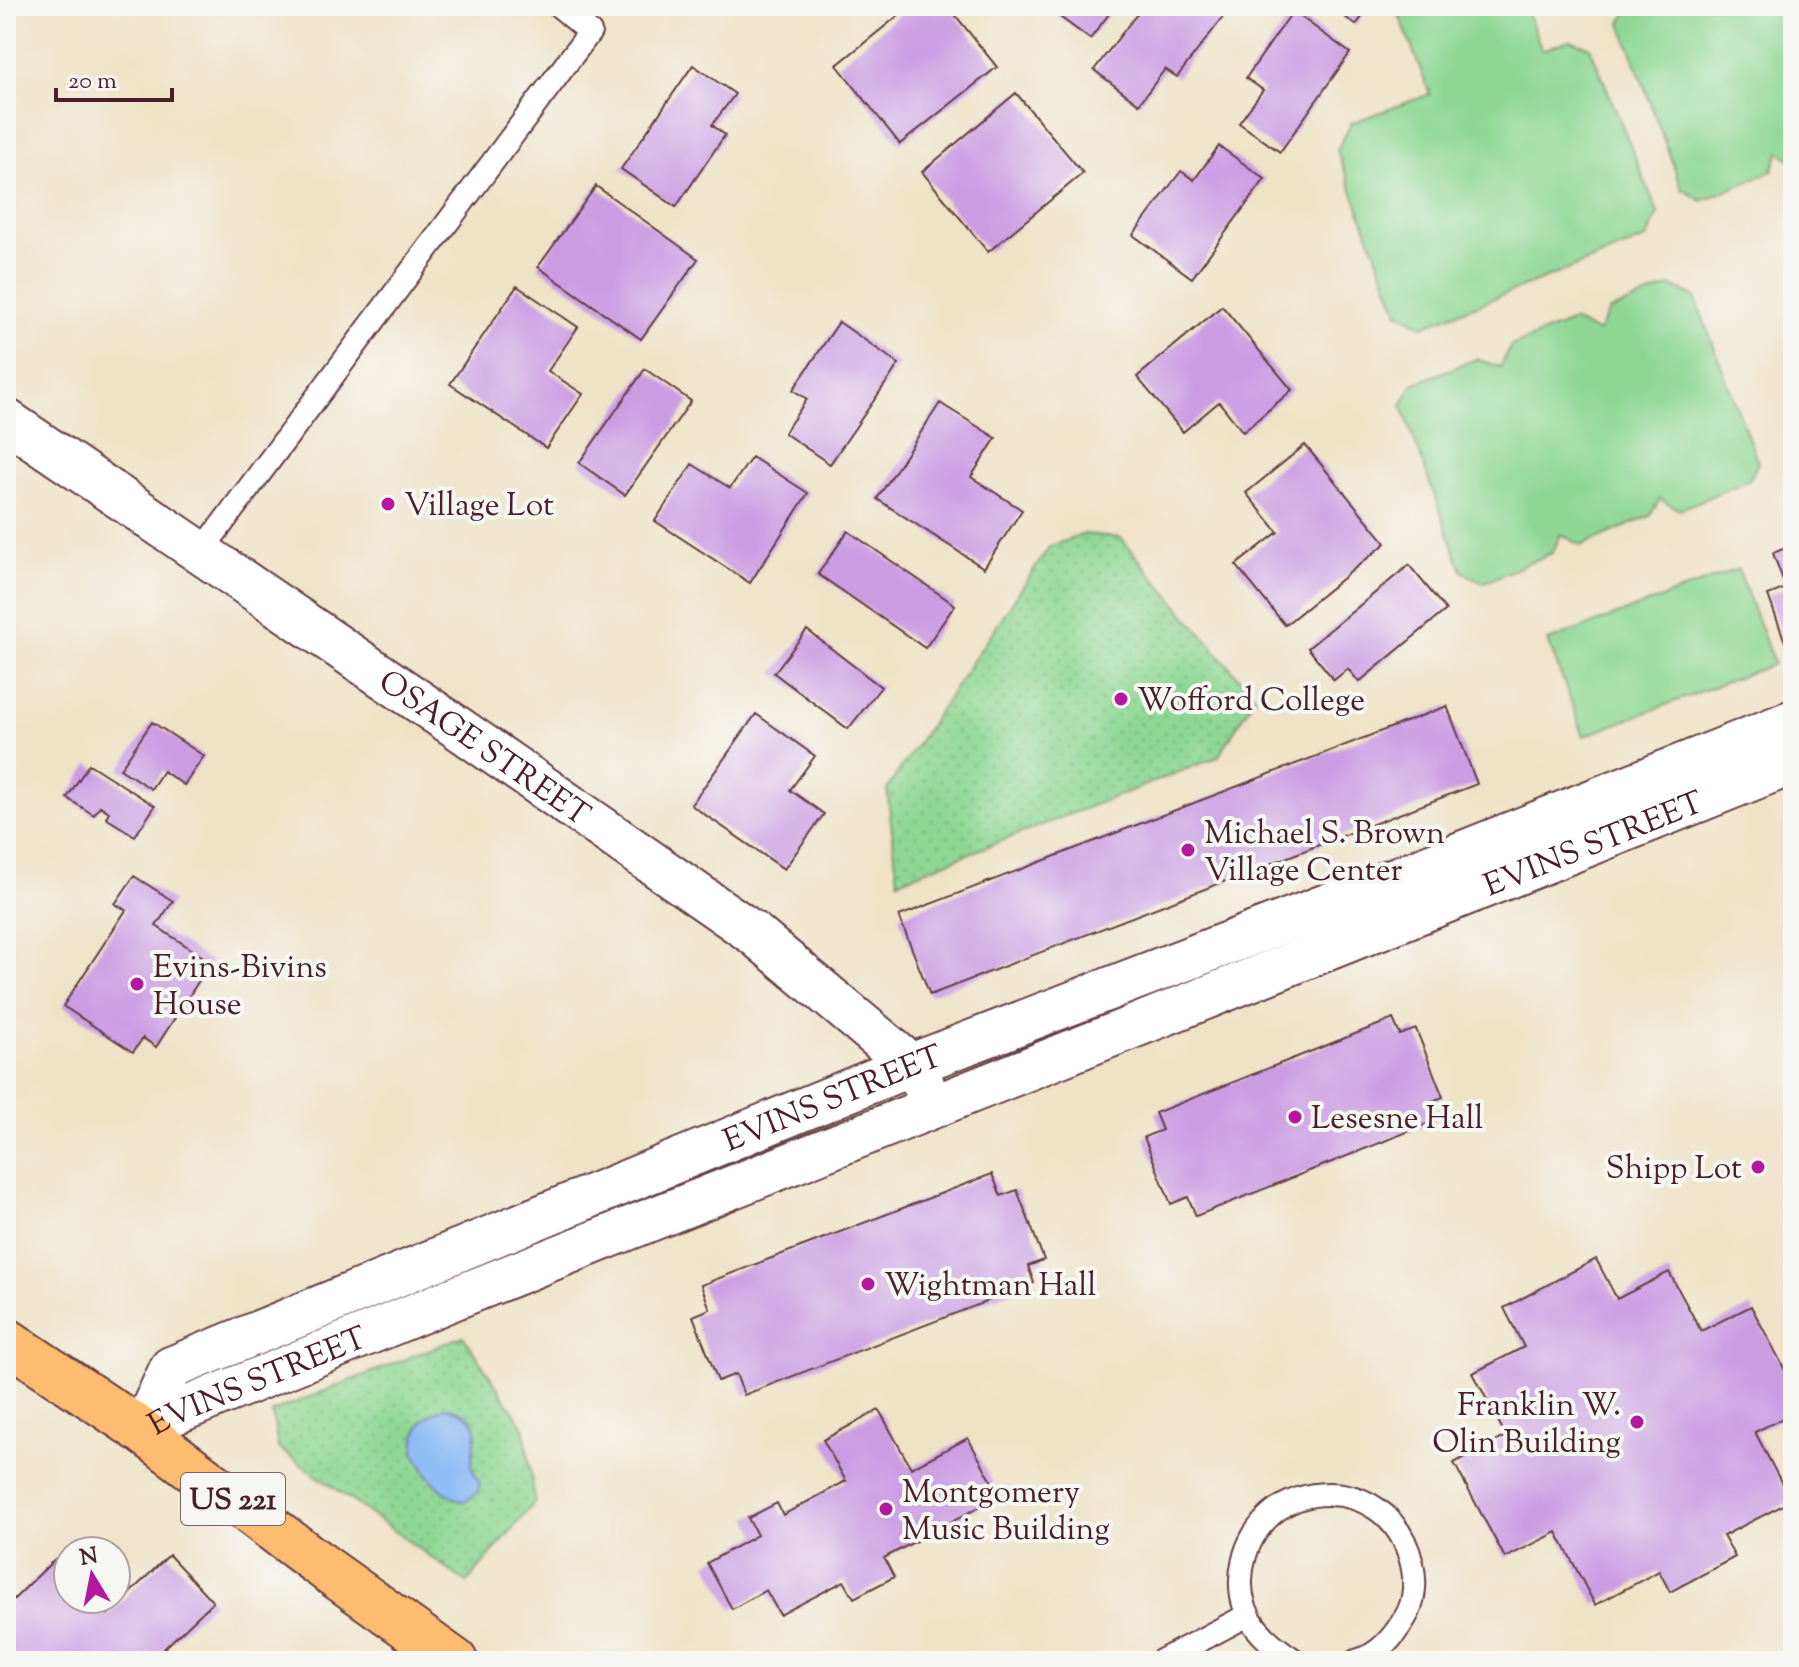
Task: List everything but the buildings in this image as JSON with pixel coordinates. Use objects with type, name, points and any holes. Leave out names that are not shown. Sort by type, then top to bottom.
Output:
[{"type":"main road","name":"US 221","points":[[6,1340],[142,1431],[455,1661]]},
{"type":"street","name":"OSAGE STREET","points":[[6,420],[753,933],[911,1065],[936,1106]]},
{"type":"street","name":"EVINS STREET","points":[[142,1431],[171,1368],[911,1065],[1403,877],[1793,721]]},
{"type":"street","name":"EVINS STREET","points":[[142,1431],[170,1415],[435,1306],[1793,763]]},
{"type":"lane","points":[[201,552],[590,32],[559,6]]},
{"type":"lane","points":[[1296,1661],[1267,1643],[1248,1615],[1240,1582],[1246,1549],[1264,1520],[1291,1500],[1325,1493],[1359,1498],[1388,1516],[1408,1544],[1415,1577],[1410,1610],[1392,1639],[1364,1659],[1356,1661]]},
{"type":"lane","points":[[1161,1661],[1248,1615]]},
{"type":"green space","points":[[1412,6],[1525,6],[1542,50],[1570,40],[1590,47],[1658,213],[1646,239],[1423,326],[1398,312],[1337,150],[1351,123],[1430,94],[1398,12]]},
{"type":"green space","points":[[1630,6],[1793,6],[1793,161],[1779,152],[1772,171],[1702,201],[1682,189],[1621,23]]},
{"type":"green space","points":[[1671,286],[1695,297],[1758,463],[1749,480],[1679,510],[1660,499],[1650,516],[1581,546],[1561,534],[1552,553],[1483,583],[1462,571],[1402,406],[1413,384],[1476,359],[1500,367],[1511,346],[1573,321],[1598,332],[1609,311]]},
{"type":"green space","points":[[1085,534],[1121,538],[1255,697],[1218,757],[898,881],[887,789],[1050,546]]},
{"type":"green space","points":[[1738,569],[1774,664],[1584,736],[1548,641]]},
{"type":"green space","points":[[463,1336],[524,1427],[535,1502],[467,1583],[278,1448],[272,1412]]},
{"type":"water","points":[[447,1407],[470,1418],[476,1430],[472,1466],[480,1484],[478,1492],[465,1502],[448,1495],[434,1482],[414,1451],[418,1428],[431,1414]]},
{"type":"place","name":"Village Lot","points":[[388,504]]},
{"type":"place","name":"Wofford College","points":[[1121,699]]},
{"type":"place","name":"Michael S. Brown Village Center","points":[[1188,850]]},
{"type":"place","name":"Evins-Bivins House","points":[[137,984]]},
{"type":"place","name":"Lesesne Hall","points":[[1295,1117]]},
{"type":"place","name":"Shipp Lot","points":[[1758,1167]]},
{"type":"place","name":"Wightman Hall","points":[[868,1284]]},
{"type":"place","name":"Franklin W. Olin Building","points":[[1637,1422]]},
{"type":"place","name":"Montgomery Music Building","points":[[886,1509]]}]
